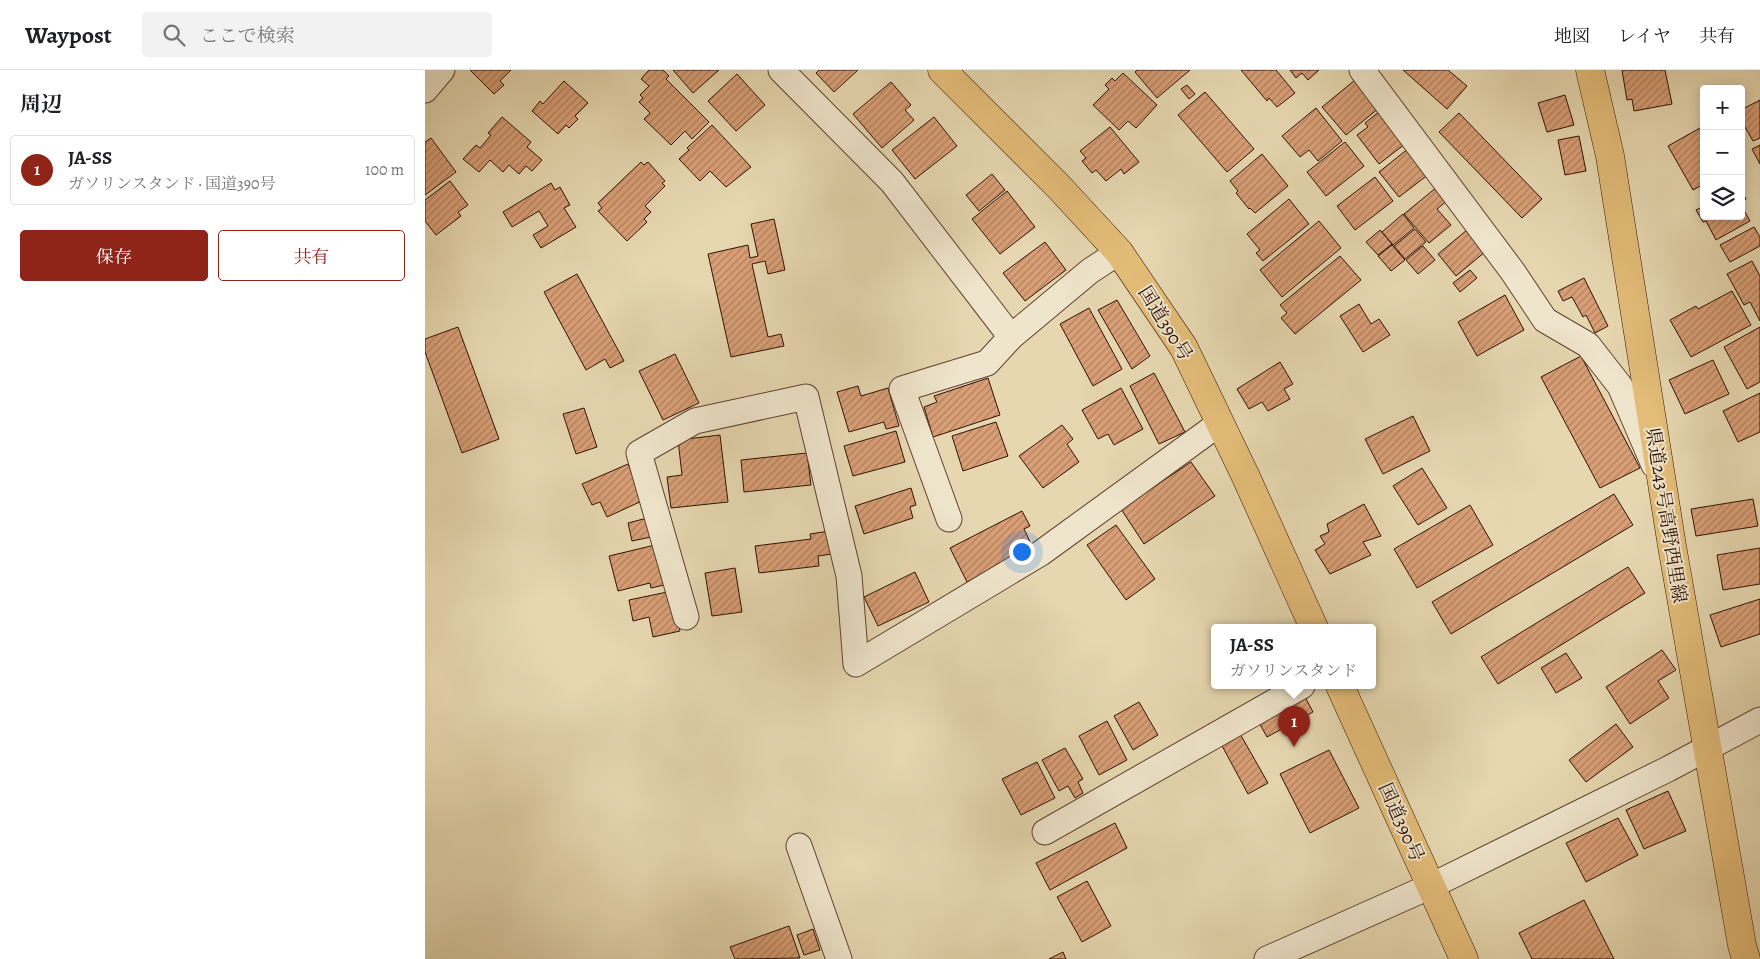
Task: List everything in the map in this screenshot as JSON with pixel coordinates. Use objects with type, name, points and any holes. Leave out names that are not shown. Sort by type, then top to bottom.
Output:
[{"type":"main road","name":"国道390号","points":[[942,70],[1058,186],[1119,252],[1184,348],[1246,477],[1312,624]]},
{"type":"main road","name":"県道243号高野西里線","points":[[1589,70],[1610,156],[1662,483],[1725,854],[1742,945],[1747,959]]},
{"type":"main road","name":"国道390号","points":[[1341,689],[1464,959]]},
{"type":"street","points":[[425,90],[442,70]]},
{"type":"street","points":[[781,70],[893,182],[1011,337]]},
{"type":"street","points":[[1362,70],[1417,141],[1513,272],[1545,320],[1588,345],[1620,386],[1662,483]]},
{"type":"street","points":[[949,519],[902,389],[987,363],[1011,337],[1090,271],[1119,252]]},
{"type":"street","points":[[686,617],[639,453],[695,421],[806,397],[849,576],[856,664],[1041,553],[1220,423]]},
{"type":"street","points":[[1045,832],[1297,689]]},
{"type":"street","points":[[1267,959],[1431,886],[1708,748],[1760,720]]},
{"type":"street","points":[[799,846],[839,959]]},
{"type":"building","points":[[470,70],[511,70],[500,81],[504,85],[494,94]]},
{"type":"building","points":[[649,70],[663,70],[669,76],[666,79],[709,122],[692,139],[685,131],[671,145],[644,119],[650,113],[639,102],[643,98],[640,95],[649,86],[641,79]]},
{"type":"building","points":[[673,70],[719,70],[693,93]]},
{"type":"building","points":[[819,70],[858,70],[834,92],[816,73]]},
{"type":"building","points":[[1137,70],[1190,70],[1157,98],[1135,72]]},
{"type":"building","points":[[1241,70],[1276,70],[1295,93],[1277,107],[1269,98],[1267,101]]},
{"type":"building","points":[[1290,70],[1319,70],[1308,80],[1302,73],[1296,78]]},
{"type":"building","points":[[1403,70],[1448,70],[1467,86],[1447,109]]},
{"type":"building","points":[[1622,70],[1665,70],[1672,104],[1634,111],[1632,99],[1627,100]]},
{"type":"building","points":[[1123,73],[1157,105],[1136,128],[1128,121],[1119,130],[1093,105],[1109,89],[1105,85],[1112,78],[1115,81]]},
{"type":"building","points":[[737,74],[765,105],[736,131],[708,101]]},
{"type":"building","points":[[1355,80],[1379,108],[1346,135],[1322,107]]},
{"type":"building","points":[[564,81],[588,103],[575,116],[578,119],[569,128],[566,125],[558,134],[532,111],[540,101],[543,104]]},
{"type":"building","points":[[891,82],[911,105],[905,110],[914,120],[882,148],[853,114]]},
{"type":"building","points":[[1187,85],[1195,94],[1189,99],[1181,89]]},
{"type":"building","points":[[1205,92],[1254,149],[1227,172],[1178,115]]},
{"type":"building","points":[[1565,95],[1574,125],[1547,132],[1538,103]]},
{"type":"building","points":[[1760,100],[1760,138],[1753,141],[1745,127],[1745,108]]},
{"type":"building","points":[[1316,108],[1342,141],[1318,161],[1309,150],[1300,157],[1282,136]]},
{"type":"building","points":[[1380,111],[1405,144],[1379,164],[1357,135],[1368,127],[1365,123]]},
{"type":"building","points":[[1459,113],[1542,199],[1522,218],[1439,132]]},
{"type":"building","points":[[502,117],[531,142],[527,147],[542,160],[532,171],[526,166],[519,174],[509,165],[503,172],[490,160],[479,172],[463,159],[476,145],[480,148],[491,135],[488,133]]},
{"type":"building","points":[[934,117],[957,146],[915,179],[892,150]]},
{"type":"building","points":[[712,125],[751,167],[726,187],[710,171],[700,181],[679,159],[689,150],[687,148]]},
{"type":"building","points":[[1110,127],[1139,162],[1124,174],[1121,169],[1106,181],[1096,170],[1092,173],[1082,161],[1086,158],[1080,151]]},
{"type":"building","points":[[1700,128],[1700,186],[1693,190],[1668,146]]},
{"type":"building","points":[[1579,136],[1586,171],[1565,175],[1558,140]]},
{"type":"building","points":[[431,138],[456,172],[425,195],[425,142]]},
{"type":"building","points":[[1345,142],[1364,166],[1326,196],[1307,172]]},
{"type":"building","points":[[1760,145],[1760,164],[1752,149]]},
{"type":"building","points":[[1409,148],[1429,174],[1399,197],[1379,172]]},
{"type":"building","points":[[1262,154],[1288,186],[1255,213],[1249,209],[1236,193],[1238,191],[1230,181]]},
{"type":"building","points":[[641,162],[644,165],[648,162],[665,181],[662,183],[665,186],[645,206],[651,212],[644,219],[647,222],[627,241],[598,211],[602,208],[598,203]]},
{"type":"building","points":[[992,174],[1005,190],[979,211],[966,195]]},
{"type":"building","points":[[1375,177],[1393,201],[1355,230],[1337,206]]},
{"type":"building","points":[[450,181],[468,205],[458,212],[461,216],[436,235],[425,221],[425,200]]},
{"type":"building","points":[[551,183],[555,190],[560,187],[570,205],[564,208],[576,227],[541,248],[533,235],[548,226],[539,211],[512,227],[503,212]]},
{"type":"building","points":[[1437,187],[1448,200],[1437,209],[1451,225],[1429,243],[1404,214]]},
{"type":"building","points":[[1007,191],[1035,227],[1000,254],[972,219]]},
{"type":"building","points":[[1289,199],[1309,224],[1263,261],[1256,253],[1260,250],[1247,234]]},
{"type":"building","points":[[1700,208],[1700,217],[1696,210]]},
{"type":"building","points":[[1745,212],[1750,221],[1716,240],[1706,221],[1703,222],[1702,220],[1745,220]]},
{"type":"building","points":[[1403,214],[1414,228],[1393,245],[1382,232]]},
{"type":"building","points":[[774,219],[785,270],[768,274],[765,261],[752,264],[768,337],[781,334],[784,346],[731,357],[708,254],[748,245],[750,258],[758,256],[751,224]]},
{"type":"building","points":[[1319,221],[1341,248],[1282,297],[1260,270]]},
{"type":"building","points":[[1754,227],[1760,237],[1760,246],[1730,262],[1720,245]]},
{"type":"building","points":[[1415,229],[1426,242],[1405,259],[1394,246]]},
{"type":"building","points":[[1380,230],[1392,244],[1378,255],[1366,242]]},
{"type":"building","points":[[1467,230],[1485,252],[1456,276],[1438,254]]},
{"type":"building","points":[[1045,242],[1066,270],[1025,301],[1003,273]]},
{"type":"building","points":[[1392,245],[1405,260],[1391,271],[1378,256]]},
{"type":"building","points":[[1423,246],[1435,260],[1418,274],[1406,260]]},
{"type":"building","points":[[1340,256],[1361,280],[1295,334],[1281,318],[1287,313],[1280,305]]},
{"type":"building","points":[[1752,261],[1760,276],[1760,321],[1750,302],[1744,305],[1727,274]]},
{"type":"building","points":[[1470,270],[1477,278],[1460,292],[1453,283]]},
{"type":"building","points":[[577,274],[624,361],[610,368],[605,359],[586,370],[544,292]]},
{"type":"building","points":[[1584,278],[1608,326],[1595,333],[1586,315],[1583,317],[1572,297],[1563,301],[1558,291]]},
{"type":"building","points":[[1732,291],[1751,325],[1691,357],[1670,320],[1696,306],[1698,309]]},
{"type":"building","points":[[1505,295],[1524,330],[1477,356],[1458,322]]},
{"type":"building","points":[[1117,300],[1150,356],[1132,369],[1098,310]]},
{"type":"building","points":[[1359,304],[1371,324],[1379,319],[1390,335],[1363,352],[1340,316]]},
{"type":"building","points":[[1089,308],[1122,369],[1093,386],[1060,324]]},
{"type":"building","points":[[458,327],[499,439],[462,453],[425,352],[425,339]]},
{"type":"building","points":[[1760,327],[1760,382],[1747,389],[1724,347]]},
{"type":"building","points":[[675,354],[699,403],[663,420],[639,371]]},
{"type":"building","points":[[1581,356],[1640,468],[1600,488],[1541,377]]},
{"type":"building","points":[[1713,360],[1729,394],[1685,414],[1669,380]]},
{"type":"building","points":[[1280,362],[1293,384],[1284,389],[1290,399],[1268,411],[1262,402],[1249,409],[1237,389]]},
{"type":"building","points":[[1154,373],[1185,432],[1159,444],[1130,386]]},
{"type":"building","points":[[988,378],[1000,415],[933,437],[924,407],[937,402],[934,396]]},
{"type":"building","points":[[858,386],[861,396],[888,388],[899,426],[886,429],[884,422],[849,432],[837,392]]},
{"type":"building","points":[[1121,388],[1143,429],[1114,445],[1108,434],[1098,439],[1082,410]]},
{"type":"building","points":[[1760,393],[1760,432],[1738,442],[1723,411]]},
{"type":"building","points":[[584,408],[597,447],[576,454],[563,414]]},
{"type":"building","points":[[1413,416],[1430,451],[1383,474],[1365,439]]},
{"type":"building","points":[[996,422],[1008,456],[963,471],[952,436]]},
{"type":"building","points":[[1062,425],[1073,439],[1067,444],[1079,462],[1043,488],[1019,456]]},
{"type":"building","points":[[896,431],[905,462],[853,476],[844,446]]},
{"type":"building","points":[[720,435],[728,502],[671,508],[667,477],[682,475],[678,440]]},
{"type":"building","points":[[807,453],[811,485],[744,492],[741,460]]},
{"type":"building","points":[[1191,462],[1215,496],[1144,544],[1121,509]]},
{"type":"building","points":[[628,464],[644,500],[607,517],[600,502],[592,505],[582,484]]},
{"type":"building","points":[[1422,468],[1447,508],[1418,525],[1393,486]]},
{"type":"building","points":[[911,488],[916,505],[910,507],[913,518],[864,534],[855,506]]},
{"type":"building","points":[[1614,494],[1633,525],[1451,634],[1432,602]]},
{"type":"building","points":[[1753,499],[1758,526],[1696,536],[1691,509]]},
{"type":"building","points":[[1364,504],[1381,536],[1363,542],[1371,555],[1330,574],[1315,550],[1325,544],[1320,536],[1329,532],[1327,524]]},
{"type":"building","points":[[1470,505],[1493,545],[1417,588],[1394,549]]},
{"type":"building","points":[[1022,511],[1030,526],[1024,529],[1033,548],[967,582],[950,548]]},
{"type":"building","points":[[647,518],[651,537],[632,541],[628,523]]},
{"type":"building","points":[[1116,525],[1155,579],[1126,600],[1087,545]]},
{"type":"building","points":[[830,531],[832,554],[818,556],[819,566],[759,573],[755,546],[811,539],[810,534]]},
{"type":"building","points":[[655,545],[664,585],[651,588],[650,583],[618,591],[609,556]]},
{"type":"building","points":[[1760,548],[1760,584],[1723,590],[1717,555]]},
{"type":"building","points":[[1628,567],[1645,593],[1498,684],[1481,657]]},
{"type":"building","points":[[735,568],[742,612],[712,616],[705,573]]},
{"type":"building","points":[[915,572],[929,602],[878,626],[864,597]]},
{"type":"building","points":[[672,591],[680,631],[653,637],[649,617],[633,621],[629,600]]},
{"type":"building","points":[[1760,599],[1760,634],[1721,647],[1710,615]]},
{"type":"building","points":[[1662,650],[1676,670],[1658,681],[1669,698],[1630,724],[1606,687]]},
{"type":"building","points":[[1566,653],[1582,678],[1556,693],[1541,668]]},
{"type":"building","points":[[1303,693],[1313,712],[1267,737],[1257,719]]},
{"type":"building","points":[[1139,702],[1158,735],[1133,750],[1114,716]]},
{"type":"building","points":[[1107,721],[1127,760],[1099,775],[1079,736]]},
{"type":"building","points":[[1616,724],[1633,747],[1586,782],[1569,760]]},
{"type":"building","points":[[1239,732],[1268,783],[1248,794],[1220,742]]},
{"type":"building","points":[[1065,748],[1083,779],[1078,782],[1083,793],[1075,798],[1068,786],[1059,791],[1042,760]]},
{"type":"building","points":[[1329,750],[1359,808],[1310,833],[1280,774]]},
{"type":"building","points":[[1037,762],[1055,798],[1021,815],[1002,779]]},
{"type":"building","points":[[1668,791],[1686,831],[1644,849],[1626,810]]},
{"type":"building","points":[[1618,818],[1638,855],[1586,882],[1566,843]]},
{"type":"building","points":[[1115,823],[1127,848],[1050,890],[1036,863]]},
{"type":"building","points":[[1087,881],[1111,926],[1082,942],[1057,897]]},
{"type":"building","points":[[1584,900],[1614,959],[1532,959],[1519,933]]},
{"type":"building","points":[[789,926],[800,958],[735,959],[730,947]]},
{"type":"building","points":[[813,929],[820,950],[804,955],[797,935]]},
{"type":"building","points":[[1063,952],[1066,959],[1049,959]]},
{"type":"place","name":"JA-SS","points":[[1294,747]]}]
